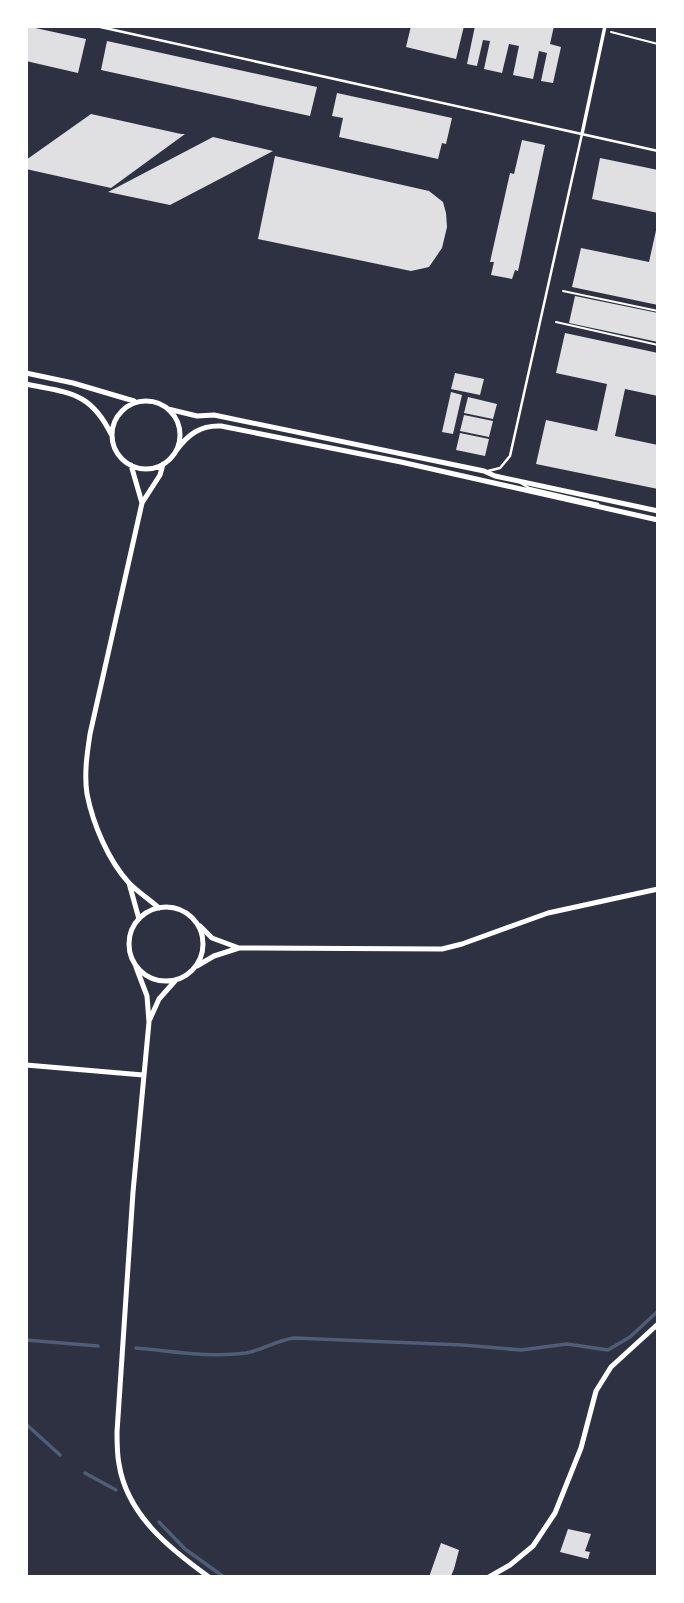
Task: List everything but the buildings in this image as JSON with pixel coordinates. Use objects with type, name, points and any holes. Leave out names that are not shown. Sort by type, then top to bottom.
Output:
[{"type":"street","points":[[582,134],[605,28]]},
{"type":"street","points":[[26,373],[73,383],[123,400],[154,402],[168,409],[197,416],[214,415],[484,471],[658,511]]},
{"type":"street","points":[[26,384],[79,396],[99,414],[118,454],[131,465],[147,469],[163,464],[200,428],[221,426],[401,462],[658,519]]},
{"type":"street","points":[[112,437],[121,411],[138,402]]},
{"type":"street","points":[[168,409],[174,416],[180,433],[176,451]]},
{"type":"street","points":[[159,908],[129,883],[109,854],[94,819],[87,793],[86,763],[90,734],[142,503],[160,475],[163,464]]},
{"type":"street","points":[[131,465],[142,503]]},
{"type":"street","points":[[129,883],[139,919]]},
{"type":"street","points":[[136,967],[153,979],[175,981],[214,956],[239,948],[442,949],[548,913],[658,889]]},
{"type":"street","points":[[209,1577],[169,1548],[144,1521],[119,1466],[117,1432],[149,1022],[147,996],[129,948],[133,927],[139,919],[159,908],[179,909],[196,921],[212,938],[239,948]]},
{"type":"street","points":[[196,921],[204,943],[197,966]]},
{"type":"street","points":[[149,1022],[159,999],[175,981]]},
{"type":"street","points":[[26,1065],[143,1075]]},
{"type":"street","points":[[489,1577],[534,1546],[555,1513],[576,1459],[596,1391],[611,1367],[658,1324]]},
{"type":"lane","points":[[96,26],[658,151]]},
{"type":"lane","points":[[484,471],[500,468],[510,456],[582,134]]},
{"type":"lane","points":[[519,481],[529,488],[593,502],[606,509]]},
{"type":"path","points":[[605,28],[658,44]]},
{"type":"path","points":[[563,291],[658,312]]},
{"type":"path","points":[[556,322],[658,345]]},
{"type":"waterway","points":[[136,1348],[219,1355],[252,1352],[294,1338],[521,1350],[567,1344],[608,1350],[630,1337],[658,1311]]},
{"type":"waterway","points":[[26,1340],[98,1346]]},
{"type":"waterway","points":[[26,1424],[60,1455]]},
{"type":"waterway","points":[[85,1473],[116,1490]]},
{"type":"waterway","points":[[159,1522],[185,1549],[224,1577]]}]
